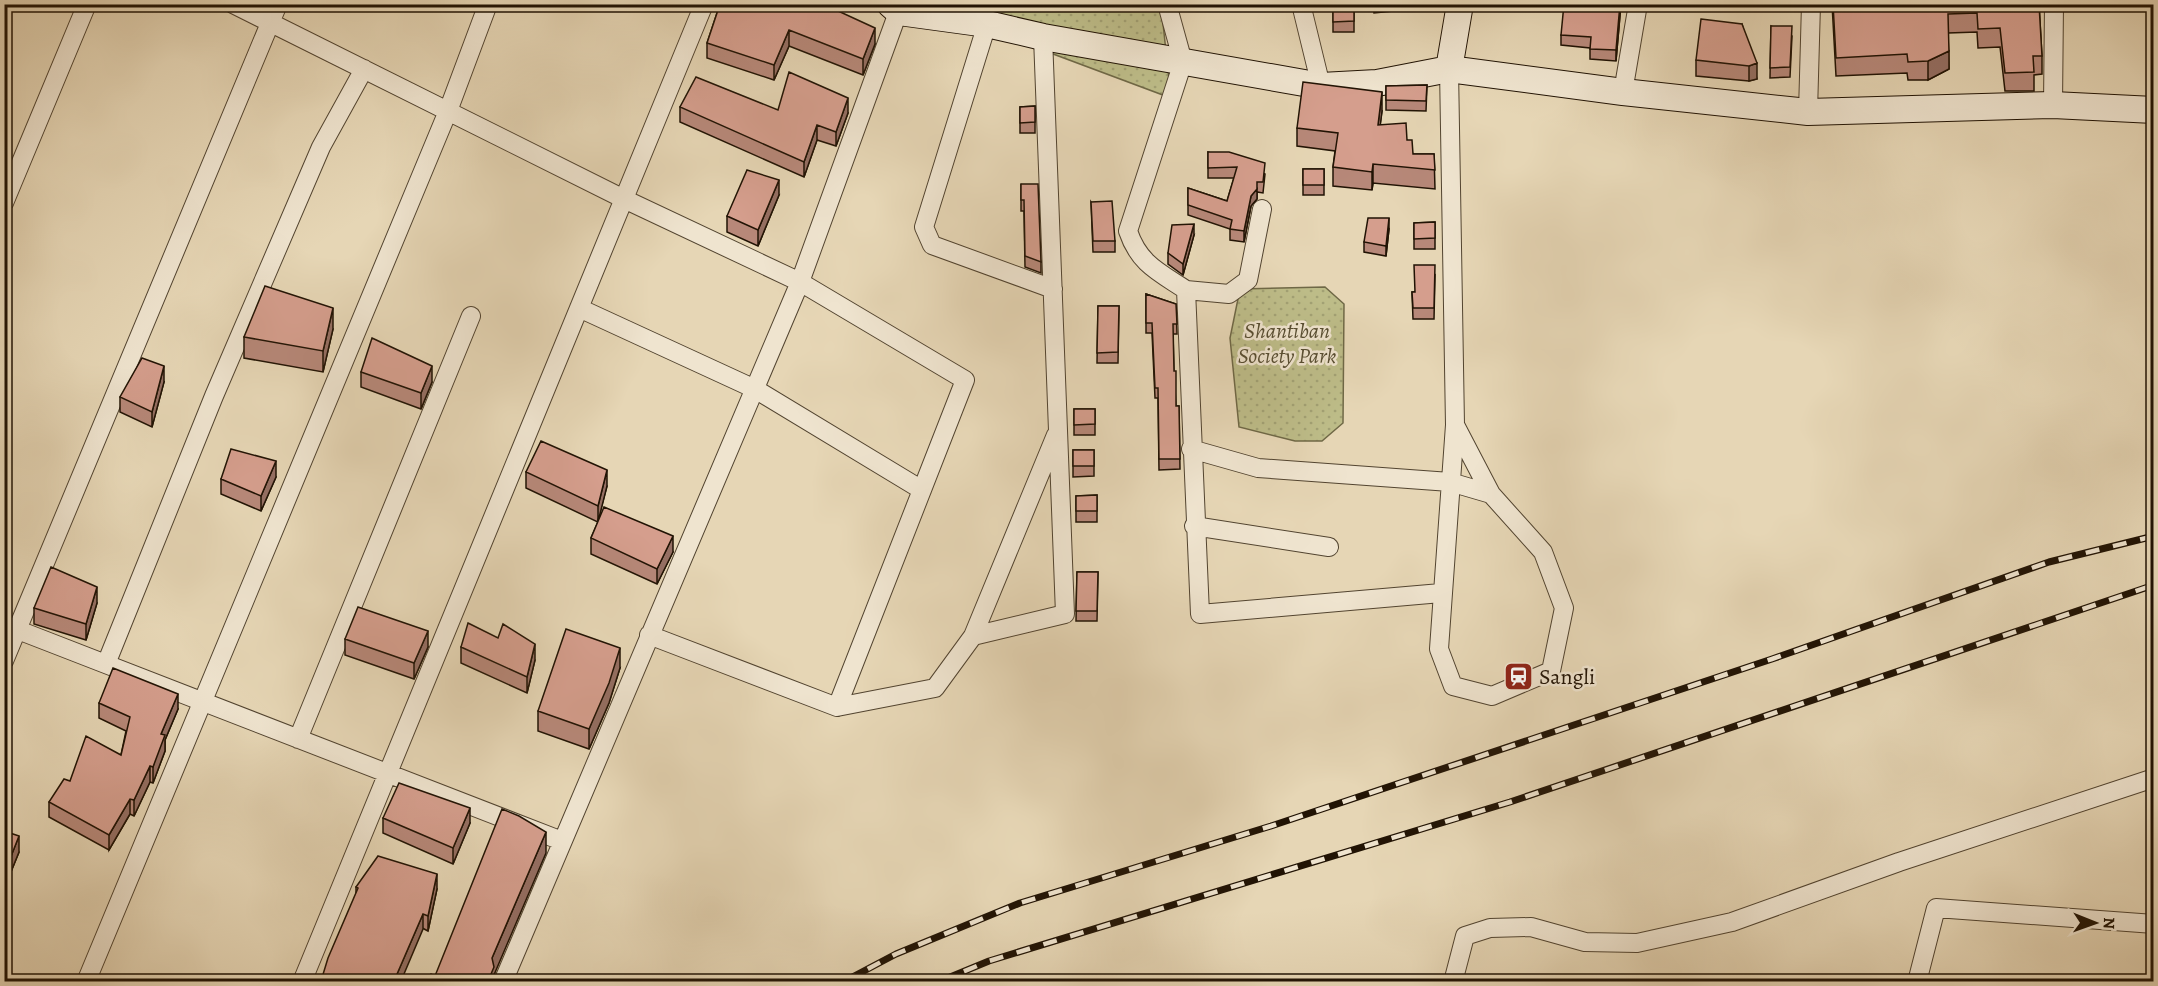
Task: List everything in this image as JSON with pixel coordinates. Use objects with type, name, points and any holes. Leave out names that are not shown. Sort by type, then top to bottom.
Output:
[{"type":"main road","points":[[1449,69],[1460,4]]},
{"type":"main road","points":[[897,7],[1042,37],[1321,86],[1377,83],[1449,69],[1623,92],[1808,112],[2053,105],[2154,110]]},
{"type":"street","points":[[4,203],[87,4]]},
{"type":"street","points":[[233,4],[624,198],[800,282],[965,380],[837,707]]},
{"type":"street","points":[[4,661],[278,4]]},
{"type":"street","points":[[86,981],[448,111],[488,4]]},
{"type":"street","points":[[302,981],[704,4]]},
{"type":"street","points":[[1167,4],[1182,62],[1128,231],[1135,251],[1151,267],[1186,290],[1229,294],[1248,280],[1262,209]]},
{"type":"street","points":[[1301,4],[1321,86]]},
{"type":"street","points":[[1623,92],[1638,4]]},
{"type":"street","points":[[1808,112],[1811,4]]},
{"type":"street","points":[[2053,105],[2055,4]]},
{"type":"street","points":[[503,981],[800,282],[897,7]]},
{"type":"street","points":[[987,24],[924,227],[932,245],[1053,289]]},
{"type":"street","points":[[973,636],[1065,615],[1042,37]]},
{"type":"street","points":[[106,664],[214,396],[321,147],[364,69]]},
{"type":"street","points":[[1449,69],[1455,425],[1441,593],[1439,649],[1453,686],[1492,696],[1551,671],[1564,608],[1543,552],[1491,494],[1455,425]]},
{"type":"street","points":[[1186,290],[1194,526],[1200,614],[1441,593]]},
{"type":"street","points":[[579,308],[755,389],[922,490]]},
{"type":"street","points":[[298,739],[471,316]]},
{"type":"street","points":[[649,635],[837,707],[935,688],[973,636],[1059,427]]},
{"type":"street","points":[[1191,449],[1258,468],[1450,482],[1491,494]]},
{"type":"street","points":[[1194,526],[1329,547]]},
{"type":"street","points":[[18,630],[562,842]]},
{"type":"street","points":[[1453,981],[1465,936],[1490,928],[1530,927],[1586,942],[1637,943],[1721,924],[2154,778]]},
{"type":"street","points":[[1917,981],[1936,908],[2154,924]]},
{"type":"green space","points":[[922,5],[1161,5],[1171,98]]},
{"type":"green space","name":"Shantiban Society Park","points":[[1325,287],[1344,304],[1343,423],[1322,441],[1295,441],[1239,427],[1230,338],[1240,289]]},
{"type":"building","points":[[720,4],[823,4],[875,28],[863,59],[789,30],[774,65],[707,43]]},
{"type":"building","points":[[1564,4],[1620,4],[1616,50],[1590,49],[1591,37],[1561,35]]},
{"type":"building","points":[[1833,4],[2039,4],[2042,56],[2033,56],[2034,72],[2005,73],[2000,28],[1978,29],[1977,13],[1948,14],[1949,51],[1928,61],[1908,62],[1907,54],[1836,58]]},
{"type":"building","points":[[1333,6],[1354,6],[1354,21],[1333,22]]},
{"type":"building","points":[[1701,19],[1742,24],[1757,63],[1749,66],[1696,60]]},
{"type":"building","points":[[1771,26],[1792,26],[1790,67],[1770,68]]},
{"type":"building","points":[[789,72],[848,98],[836,132],[817,125],[804,162],[680,107],[696,77],[778,110]]},
{"type":"building","points":[[1303,82],[1382,92],[1378,125],[1406,123],[1407,140],[1412,140],[1413,154],[1434,154],[1435,170],[1373,164],[1372,172],[1333,167],[1338,133],[1297,128]]},
{"type":"building","points":[[1427,85],[1426,101],[1386,100],[1386,86]]},
{"type":"building","points":[[1035,106],[1035,122],[1020,123],[1020,107]]},
{"type":"building","points":[[1208,152],[1229,152],[1265,163],[1263,182],[1257,182],[1257,189],[1251,196],[1244,231],[1230,229],[1232,220],[1188,205],[1188,188],[1227,201],[1237,167],[1208,168]]},
{"type":"building","points":[[1303,169],[1324,169],[1324,185],[1303,185]]},
{"type":"building","points":[[747,170],[779,180],[758,230],[727,216]]},
{"type":"building","points":[[1021,184],[1038,184],[1041,262],[1025,256],[1024,200],[1021,200]]},
{"type":"building","points":[[1112,201],[1115,241],[1093,241],[1091,202]]},
{"type":"building","points":[[1368,218],[1389,218],[1386,246],[1364,242]]},
{"type":"building","points":[[1435,222],[1435,238],[1414,239],[1414,223]]},
{"type":"building","points":[[1194,224],[1183,264],[1168,253],[1172,225]]},
{"type":"building","points":[[1414,265],[1435,265],[1434,308],[1413,308]]},
{"type":"building","points":[[265,286],[333,308],[323,351],[244,337]]},
{"type":"building","points":[[1146,294],[1176,304],[1177,324],[1173,324],[1174,371],[1176,371],[1176,406],[1179,406],[1180,459],[1159,459],[1158,388],[1155,388],[1152,323],[1146,323]]},
{"type":"building","points":[[1098,306],[1119,306],[1118,352],[1097,353]]},
{"type":"building","points":[[372,338],[432,366],[421,393],[361,372]]},
{"type":"building","points":[[142,358],[164,366],[152,412],[120,397]]},
{"type":"building","points":[[1074,409],[1095,409],[1095,424],[1074,425]]},
{"type":"building","points":[[541,441],[607,470],[598,506],[526,472]]},
{"type":"building","points":[[231,449],[276,461],[261,496],[221,479]]},
{"type":"building","points":[[1073,450],[1094,450],[1094,466],[1073,466]]},
{"type":"building","points":[[1097,495],[1097,511],[1076,511],[1076,496]]},
{"type":"building","points":[[604,507],[673,536],[657,569],[591,538]]},
{"type":"building","points":[[51,567],[97,587],[86,624],[34,608]]},
{"type":"building","points":[[1077,572],[1098,572],[1097,611],[1076,611]]},
{"type":"building","points":[[358,607],[428,631],[414,663],[345,639]]},
{"type":"building","points":[[468,623],[498,638],[503,624],[535,644],[527,677],[461,647]]},
{"type":"building","points":[[566,629],[620,648],[609,683],[589,729],[538,711]]},
{"type":"building","points":[[113,668],[178,694],[161,734],[165,735],[153,767],[150,766],[134,800],[130,799],[109,835],[49,802],[64,779],[70,781],[86,736],[121,755],[130,717],[99,703]]},
{"type":"building","points":[[399,783],[470,808],[453,848],[383,818]]},
{"type":"building","points":[[502,809],[546,832],[492,958],[494,967],[488,981],[428,981],[431,974],[435,976]]},
{"type":"building","points":[[4,831],[19,836],[6,869],[4,868]]},
{"type":"building","points":[[378,856],[437,874],[428,916],[423,914],[394,981],[321,981],[328,958],[358,888],[356,887]]},
{"type":"railway","points":[[843,982],[896,954],[1020,903],[1271,826],[1772,659],[2049,562],[2154,536]]},
{"type":"railway","points":[[938,982],[989,961],[1510,802],[2154,585]]},
{"type":"place","name":"Sangli","points":[[1518,676]]}]
